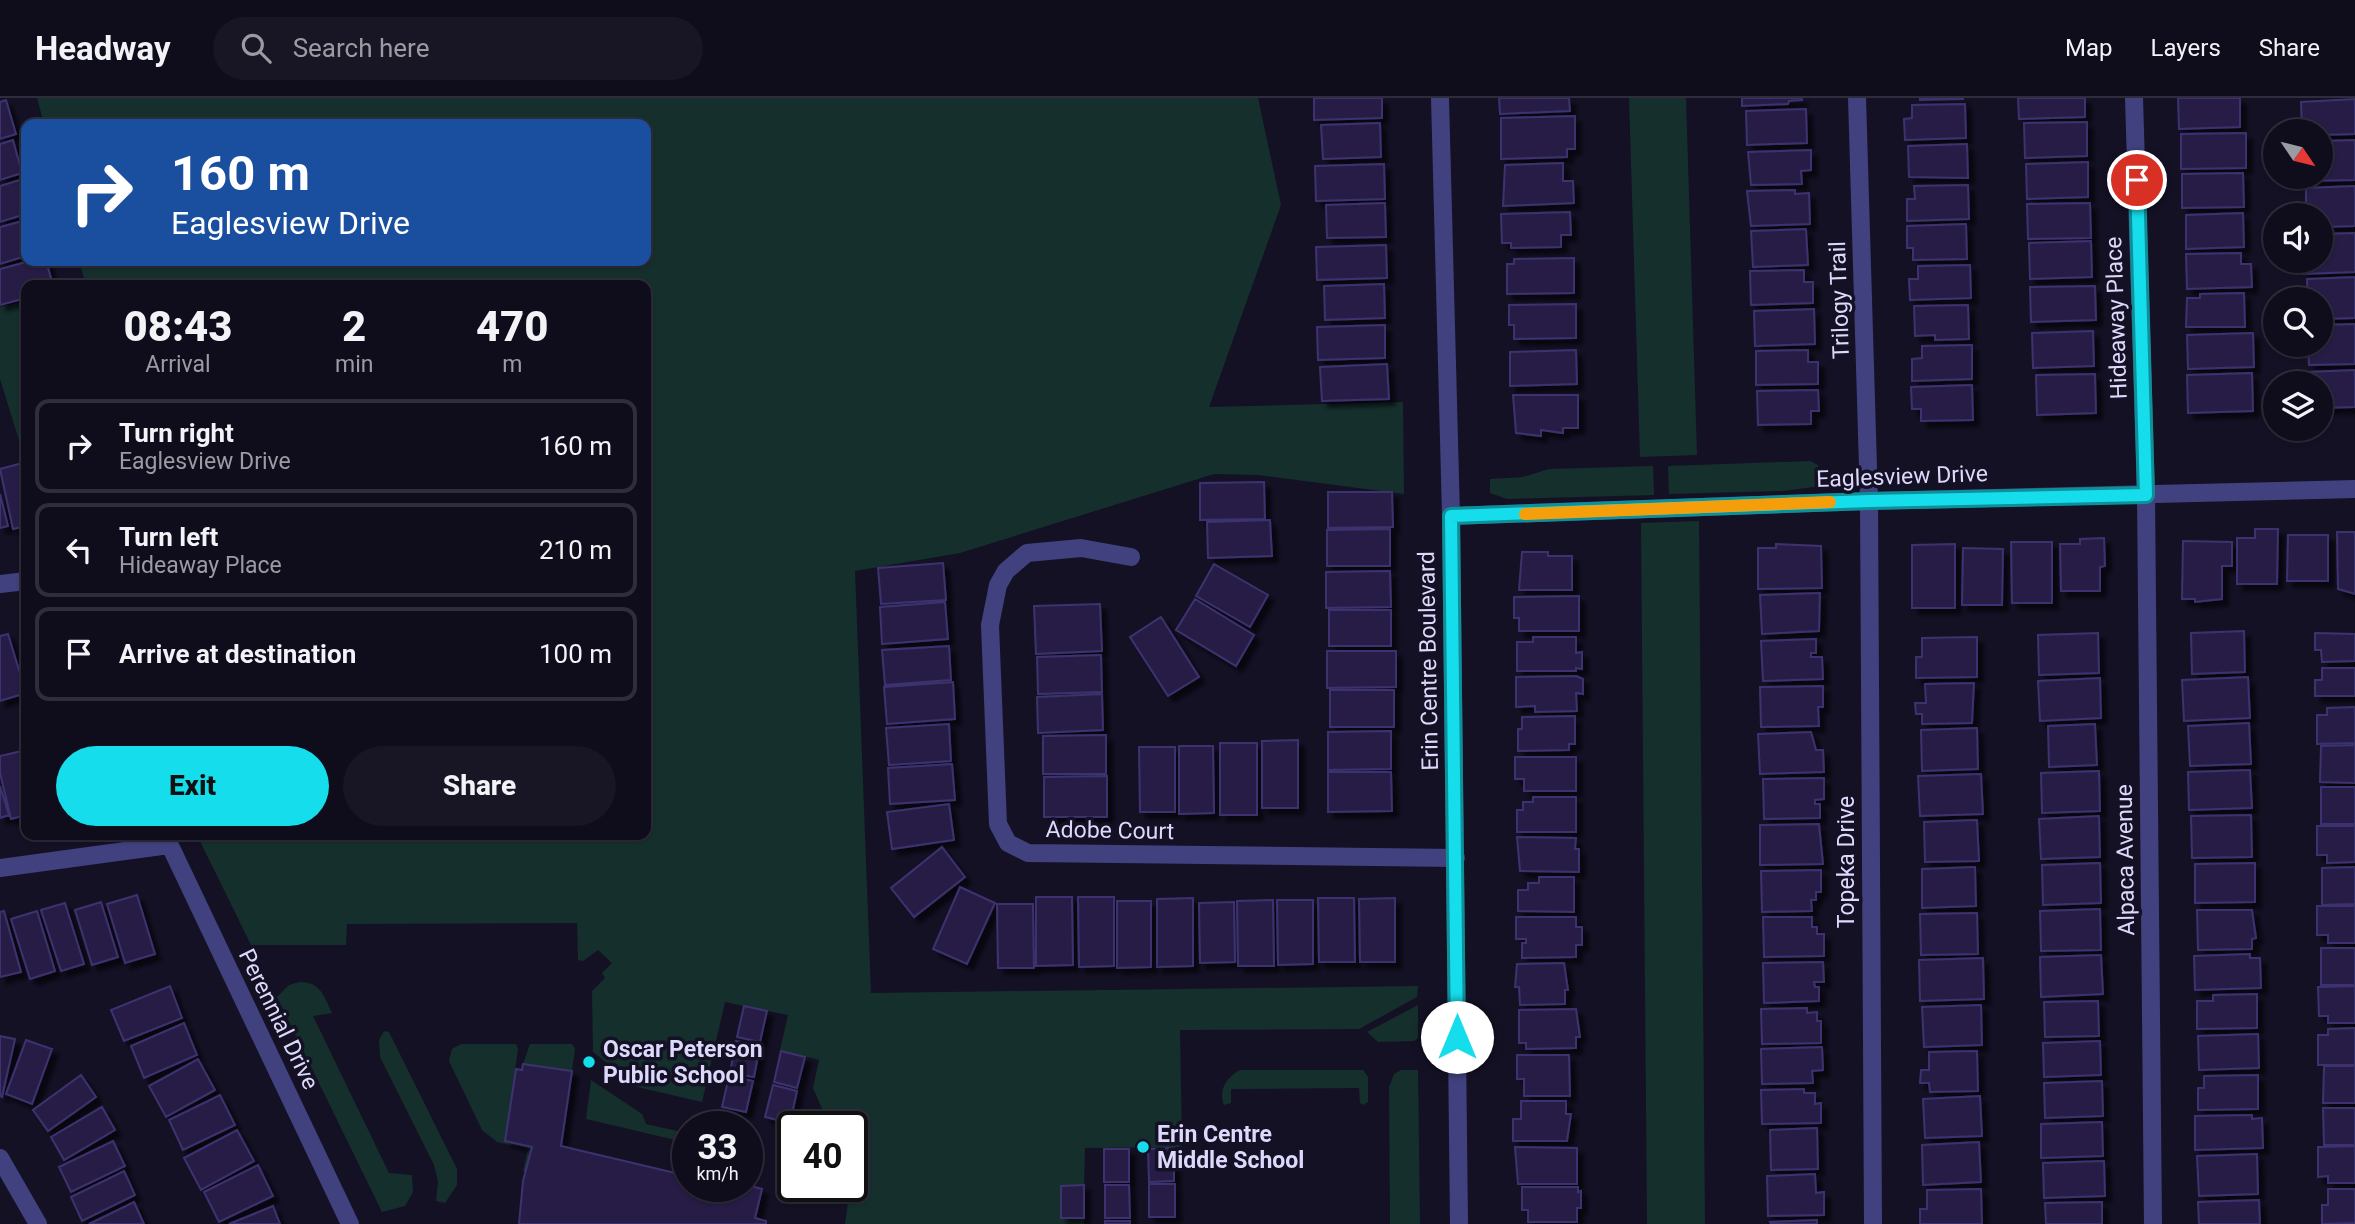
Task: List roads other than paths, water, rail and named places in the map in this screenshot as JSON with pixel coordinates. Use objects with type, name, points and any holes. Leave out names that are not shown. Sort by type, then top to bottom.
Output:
[{"type":"street","name":"Erin Centre Boulevard","points":[[1440,98],[1451,516],[1459,1224]]},
{"type":"street","name":"Trilogy Trail","points":[[1857,98],[1869,501]]},
{"type":"street","name":"Hideaway Place","points":[[2134,98],[2146,495]]},
{"type":"street","name":"Eaglesview Drive","points":[[1451,516],[1869,501],[2355,489]]},
{"type":"street","name":"Alpaca Avenue","points":[[2146,495],[2153,1224]]},
{"type":"street","name":"Topeka Drive","points":[[1869,501],[1872,1224]]},
{"type":"street","name":"Adobe Court","points":[[1131,557],[1081,548],[1027,554],[1006,572],[998,585],[990,625],[998,824],[1008,843],[1028,853],[1456,858]]},
{"type":"street","points":[[0,584],[21,582]]},
{"type":"street","points":[[0,868],[167,840]]},
{"type":"street","name":"Perennial Drive","points":[[167,840],[350,1224]]},
{"type":"street","points":[[0,1158],[38,1224]]},
{"type":"place","name":"Oscar Peterson Public School","points":[[589,1062]]},
{"type":"place","name":"Erin Centre Middle School","points":[[1143,1147]]}]
